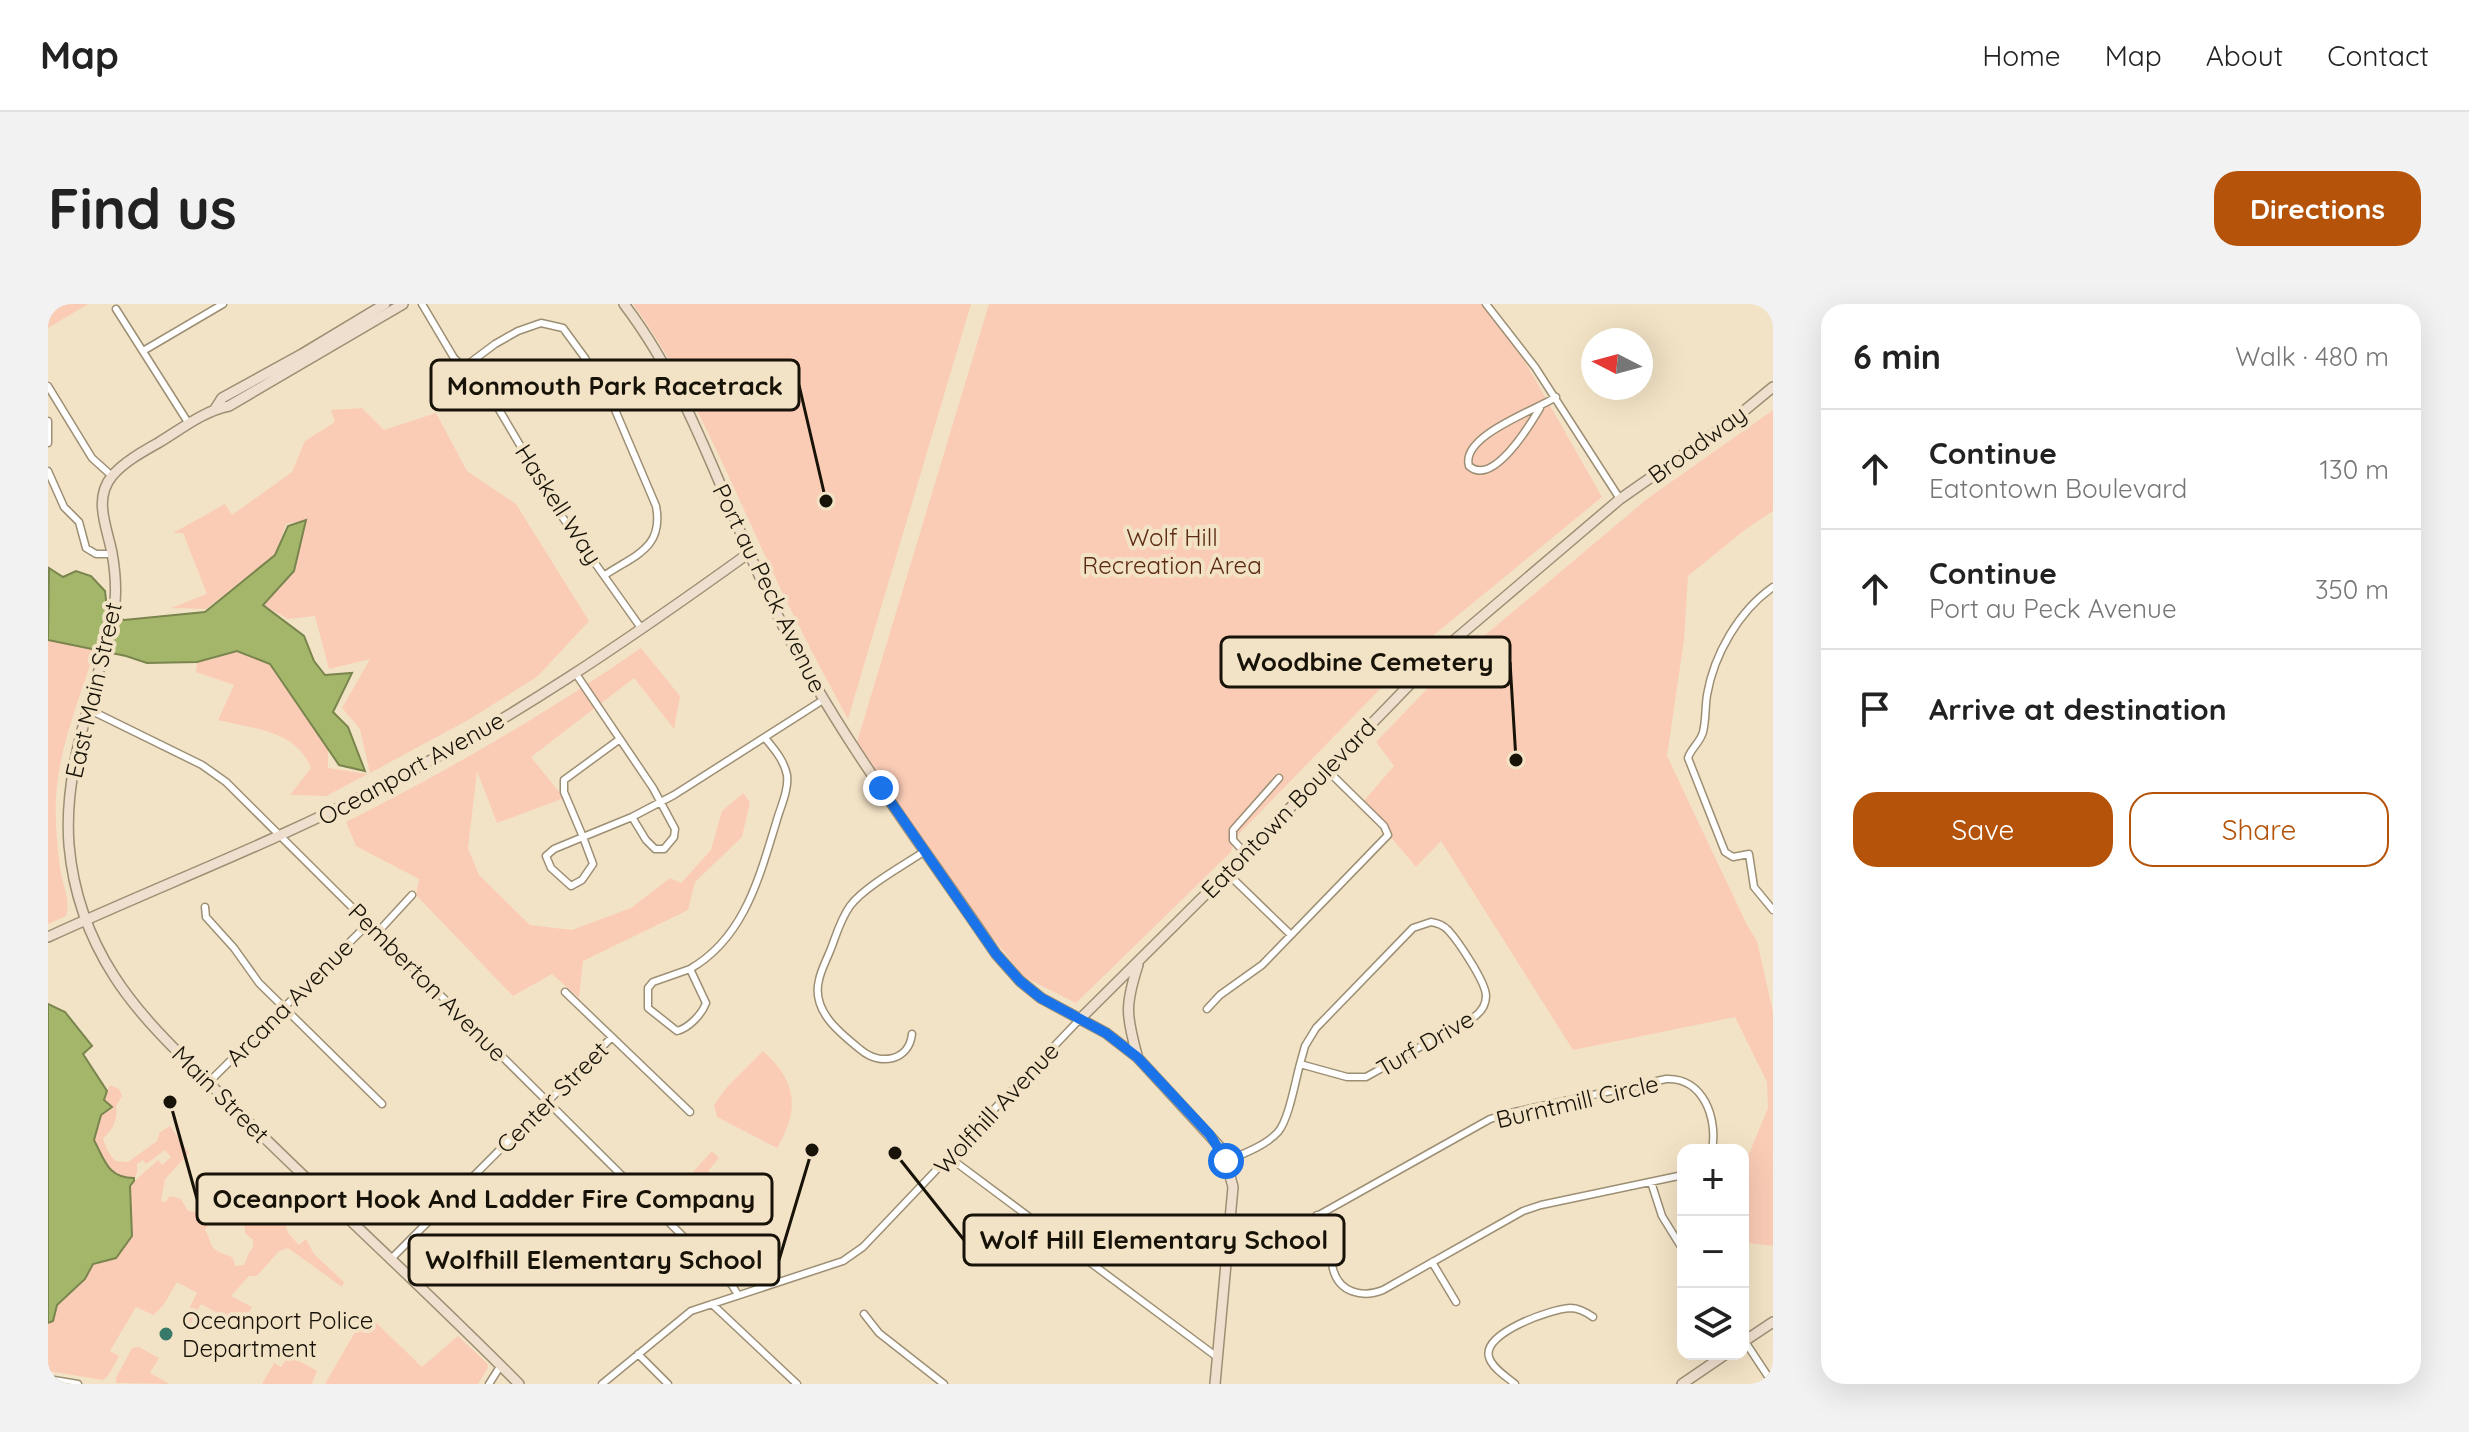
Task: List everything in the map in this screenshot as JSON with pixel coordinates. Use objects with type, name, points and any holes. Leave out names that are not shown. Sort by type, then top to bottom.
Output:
[{"type":"street","points":[[143,351],[223,304]]},
{"type":"street","points":[[215,409],[222,398],[385,304]]},
{"type":"street","points":[[48,386],[92,458],[112,476],[143,451],[215,409],[229,406],[403,304]]},
{"type":"street","name":"Haskell Way","points":[[422,304],[454,358],[491,396],[563,518],[641,628]]},
{"type":"street","name":"Port au Peck Avenue","points":[[624,304],[677,389],[783,626],[823,700],[925,851],[1011,972],[1041,998],[1106,1033],[1137,1057]]},
{"type":"street","points":[[1486,304],[1556,397],[1620,499]]},
{"type":"street","points":[[116,309],[189,424]]},
{"type":"street","points":[[463,368],[507,337],[541,323],[563,328],[585,358],[613,405],[656,506],[660,524],[654,540],[605,575]]},
{"type":"street","name":"Broadway","points":[[1620,499],[1733,420],[1773,387]]},
{"type":"street","points":[[1540,408],[1527,432],[1499,461],[1479,472],[1469,466],[1468,455],[1476,444],[1516,416],[1540,408],[1556,397]]},
{"type":"street","points":[[48,421],[48,443]]},
{"type":"street","points":[[48,471],[64,507],[79,522],[86,548],[96,554],[112,554]]},
{"type":"street","name":"East Main Street","points":[[86,919],[72,868],[68,819],[73,770],[117,597],[102,503],[112,476]]},
{"type":"street","name":"Eatontown Boulevard","points":[[1139,962],[1445,648],[1620,499]]},
{"type":"street","name":"Oceanport Avenue","points":[[48,937],[280,837],[423,764],[576,674],[749,553]]},
{"type":"street","points":[[1773,587],[1743,615],[1721,651],[1711,677],[1701,739],[1688,758],[1725,852],[1733,857],[1749,854],[1754,887],[1773,910]]},
{"type":"street","points":[[576,674],[661,802],[676,833],[661,850],[655,849],[632,817]]},
{"type":"street","points":[[620,739],[567,777],[563,786],[567,800],[583,837],[593,864],[582,880],[571,886],[551,868],[545,858],[554,849],[583,837],[632,817],[661,802],[823,700]]},
{"type":"street","name":"Pemberton Avenue","points":[[88,709],[212,770],[732,1285],[738,1295]]},
{"type":"street","points":[[690,969],[705,999],[705,1007],[685,1028],[677,1031],[648,1008],[648,988],[653,982],[699,964],[741,918],[754,894],[787,786],[784,766],[765,738]]},
{"type":"street","points":[[1207,1009],[1220,995],[1251,975],[1388,835],[1384,826],[1326,769]]},
{"type":"street","points":[[1245,853],[1233,840],[1233,830],[1279,778]]},
{"type":"street","points":[[912,1034],[908,1047],[899,1056],[883,1060],[871,1057],[828,1019],[820,1006],[817,991],[840,925],[851,905],[925,851]]},
{"type":"street","points":[[1227,873],[1291,935]]},
{"type":"street","points":[[377,933],[412,895]]},
{"type":"street","points":[[205,907],[206,917],[234,948],[259,983],[382,1104]]},
{"type":"street","name":"Main Street","points":[[86,919],[94,941],[126,993],[162,1035],[519,1384]]},
{"type":"street","name":"Turf Drive","points":[[1226,1161],[1277,1133],[1284,1122],[1300,1064],[1305,1046],[1313,1032],[1417,925],[1431,922],[1444,927],[1483,984],[1485,1002],[1478,1014],[1371,1076],[1347,1077],[1300,1064]]},
{"type":"street","name":"Arcana Avenue","points":[[209,1082],[369,923]]},
{"type":"street","points":[[1139,962],[1129,990],[1127,1012],[1137,1057],[1210,1135],[1226,1161],[1233,1187],[1215,1384]]},
{"type":"street","name":"Wolfhill Avenue","points":[[602,1384],[685,1315],[850,1256],[879,1233],[1079,1020],[1139,962]]},
{"type":"street","points":[[565,992],[690,1112]]},
{"type":"street","name":"Center Street","points":[[390,1260],[612,1037]]},
{"type":"street","name":"Burntmill Circle","points":[[1231,1226],[1285,1230],[1301,1225],[1490,1119],[1666,1079],[1682,1080],[1700,1092],[1713,1131],[1712,1144]]},
{"type":"street","points":[[950,1158],[1217,1357]]},
{"type":"street","points":[[1317,1215],[1330,1240],[1335,1275],[1343,1286],[1366,1294],[1379,1292],[1523,1211],[1677,1176]]},
{"type":"street","points":[[1651,1182],[1662,1216],[1677,1240]]},
{"type":"street","points":[[1432,1262],[1456,1302]]},
{"type":"street","points":[[712,1304],[797,1384]]},
{"type":"street","points":[[1515,1384],[1490,1360],[1489,1348],[1497,1337],[1540,1315],[1574,1308],[1593,1317]]},
{"type":"street","points":[[864,1314],[879,1333],[944,1384]]},
{"type":"street","points":[[1749,1337],[1773,1322]]},
{"type":"street","points":[[1749,1350],[1773,1384]]},
{"type":"street","points":[[638,1354],[668,1384]]},
{"type":"street","points":[[1682,1384],[1717,1360]]},
{"type":"street","points":[[489,1384],[501,1365]]},
{"type":"street","points":[[48,1379],[78,1384]]},
{"type":"green space","points":[[48,304],[88,304],[48,328]]},
{"type":"green space","points":[[633,304],[971,304],[848,719],[809,647],[681,380]]},
{"type":"green space","name":"Wolf Hill Recreation Area","points":[[989,304],[1485,304],[1510,335],[1602,497],[1429,639],[1233,840],[1231,852],[1076,1003],[1024,977],[952,886],[857,742]]},
{"type":"green space","points":[[362,408],[384,430],[436,413],[467,471],[516,504],[589,621],[538,676],[470,719],[370,773],[360,729],[342,708],[370,659],[329,669],[315,616],[288,619],[263,605],[294,571],[306,520],[286,524],[275,555],[206,609],[171,608],[207,594],[183,533],[173,533],[225,504],[232,515],[292,472],[305,441],[335,422],[331,410]]},
{"type":"green space","points":[[1773,410],[1773,511],[1688,576],[1684,640],[1667,756],[1757,941],[1773,1012],[1773,1246],[1749,1243],[1749,1154],[1768,1108],[1767,1082],[1735,1017],[1573,1050],[1441,841],[1416,867],[1362,803],[1394,766],[1376,742],[1452,663],[1647,499]]},
{"type":"green space","points":[[48,640],[95,650],[71,724],[58,780],[56,834],[67,898],[66,916],[48,924]]},
{"type":"green space","points":[[641,648],[680,696],[674,729],[634,678],[531,757],[564,798],[497,823],[477,771],[468,848],[479,875],[530,925],[572,930],[631,908],[670,878],[681,883],[711,850],[722,811],[743,793],[750,802],[742,837],[695,882],[688,910],[583,961],[579,998],[552,974],[513,996],[416,895],[419,879],[356,846],[346,822],[496,740]]},
{"type":"green space","points":[[237,651],[270,664],[328,750],[328,768],[368,774],[326,796],[290,795],[311,768],[304,755],[284,738],[272,733],[218,720],[234,685],[196,672],[197,662]]},
{"type":"green space","points":[[763,1051],[783,1073],[791,1096],[789,1121],[777,1148],[717,1117],[714,1105],[727,1087]]},
{"type":"green space","points":[[110,1085],[119,1089],[122,1096],[116,1106],[114,1124],[103,1138],[115,1161],[128,1162],[157,1141],[160,1132],[170,1126],[189,1153],[165,1179],[161,1201],[165,1202],[170,1196],[181,1199],[188,1211],[199,1212],[196,1196],[206,1177],[233,1186],[254,1172],[205,1230],[214,1248],[233,1258],[235,1266],[244,1265],[253,1248],[253,1240],[245,1233],[244,1220],[255,1190],[271,1211],[285,1206],[293,1212],[285,1222],[288,1233],[299,1245],[306,1239],[314,1254],[344,1282],[342,1287],[288,1248],[279,1251],[257,1276],[249,1276],[231,1296],[252,1307],[243,1322],[231,1315],[229,1319],[201,1304],[189,1326],[182,1322],[197,1293],[177,1282],[163,1306],[153,1315],[136,1307],[110,1351],[119,1356],[103,1380],[48,1371],[48,1323],[53,1321],[57,1305],[85,1279],[93,1264],[116,1258],[132,1236],[130,1185],[158,1160],[162,1165],[171,1157],[165,1150],[146,1164],[143,1160],[137,1164],[134,1178],[112,1172],[94,1140]]},
{"type":"green space","points":[[712,1151],[719,1158],[708,1171],[737,1194],[729,1203],[693,1172]]},
{"type":"green space","points":[[366,1313],[422,1367],[458,1336],[487,1363],[488,1368],[478,1384],[325,1384]]},
{"type":"green space","points":[[139,1347],[159,1358],[150,1373],[170,1384],[116,1383],[132,1348]]},
{"type":"green space","points":[[289,1355],[317,1371],[312,1384],[262,1384],[274,1363],[281,1367]]},
{"type":"shaded area","points":[[306,520],[294,571],[263,605],[304,636],[314,661],[325,675],[352,673],[333,712],[348,727],[365,771],[339,765],[270,664],[237,651],[197,662],[147,663],[48,640],[49,568],[63,577],[76,571],[91,576],[105,591],[107,609],[124,620],[205,612],[275,555],[288,526]]},
{"type":"shaded area","points":[[48,1004],[65,1012],[92,1046],[83,1054],[107,1091],[104,1100],[112,1107],[101,1115],[94,1140],[113,1172],[134,1178],[134,1181],[130,1186],[132,1236],[116,1258],[93,1264],[85,1279],[57,1305],[53,1321],[48,1323]]},
{"type":"place","name":"Monmouth Park Racetrack","points":[[826,501]]},
{"type":"place","name":"Woodbine Cemetery","points":[[1516,760]]},
{"type":"place","name":"Oceanport Hook And Ladder Fire Company","points":[[170,1102]]},
{"type":"place","name":"Wolfhill Elementary School","points":[[812,1150]]},
{"type":"place","name":"Wolf Hill Elementary School","points":[[895,1153]]},
{"type":"place","name":"Oceanport Police Department","points":[[166,1334]]},
{"type":"route","points":[[881,788],[1011,972],[1041,998],[1123,1044],[1210,1135],[1226,1161]]}]
